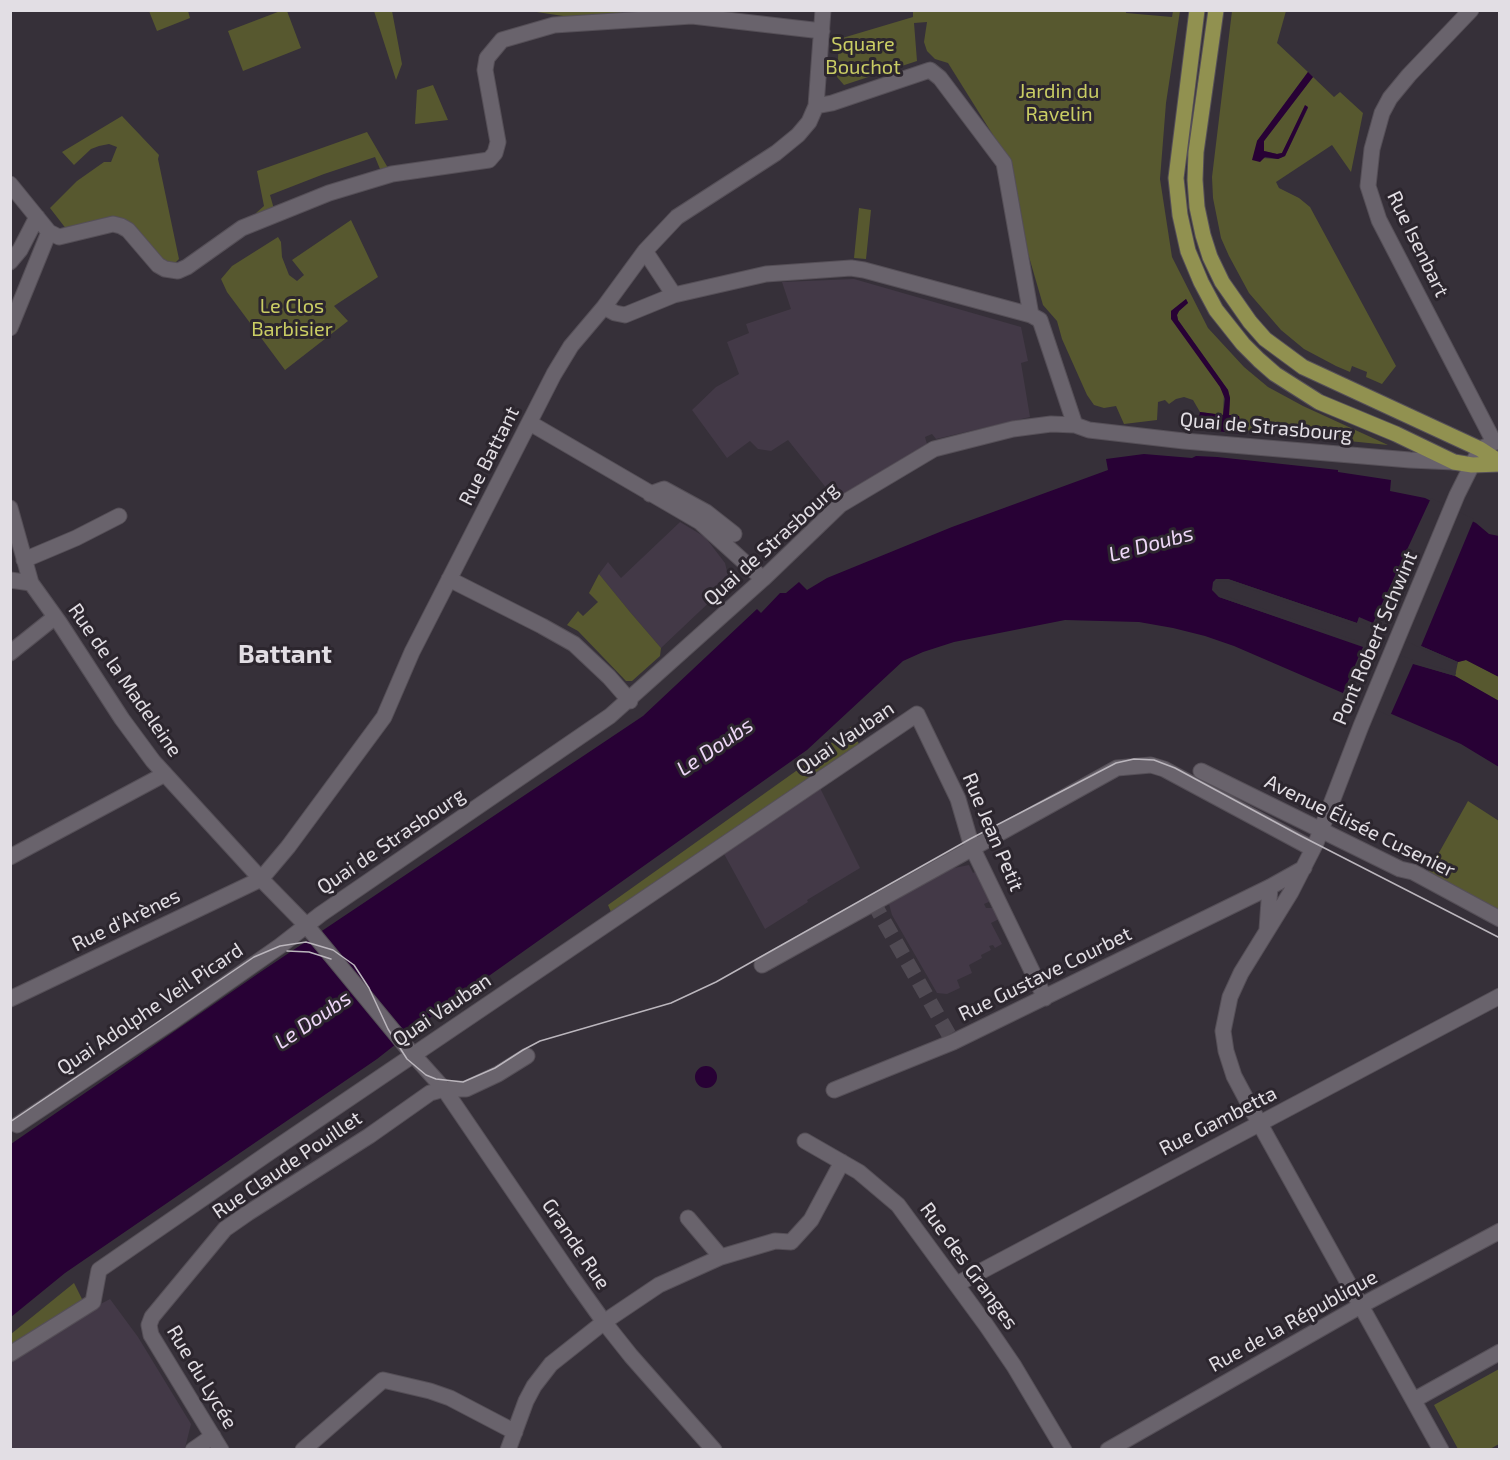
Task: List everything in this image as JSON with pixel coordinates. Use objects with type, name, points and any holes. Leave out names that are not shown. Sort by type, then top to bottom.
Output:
[{"type":"main road","points":[[1197,10],[1176,178],[1180,215],[1188,251],[1216,310],[1251,352],[1275,374],[1319,402],[1396,434],[1454,462],[1472,465],[1500,463]]},
{"type":"main road","points":[[1216,10],[1196,152],[1195,180],[1197,207],[1203,235],[1222,282],[1265,339],[1302,368],[1480,449],[1500,463]]},
{"type":"street","name":"Rue Battant","points":[[261,879],[294,840],[384,717],[412,651],[555,374],[572,346],[604,307],[645,250],[677,217],[776,153],[798,135],[809,122],[816,106],[823,10]]},
{"type":"street","name":"Rue Isenbart","points":[[1471,10],[1408,75],[1390,98],[1382,113],[1371,149],[1368,186],[1379,220],[1497,441]]},
{"type":"street","points":[[10,184],[49,232],[58,237],[113,224],[121,226],[128,230],[159,265],[165,269],[178,271],[242,228],[329,193],[392,174],[489,160],[495,153],[498,142],[485,70],[487,58],[502,40],[554,25],[692,16],[822,31]]},
{"type":"street","points":[[816,106],[832,103],[930,70],[940,78],[1004,163],[1031,315]]},
{"type":"street","points":[[10,262],[20,250],[37,217]]},
{"type":"street","points":[[10,328],[49,232]]},
{"type":"street","points":[[645,250],[674,295]]},
{"type":"street","points":[[604,307],[615,313],[626,315],[674,295],[780,272],[851,268],[1031,315],[1040,320],[1075,425]]},
{"type":"street","points":[[530,423],[732,541],[763,579]]},
{"type":"street","name":"Quai de Strasbourg","points":[[311,931],[630,701],[840,505],[934,449],[1013,429],[1051,424],[1075,425],[1089,429],[1184,441],[1454,462]]},
{"type":"street","points":[[1480,449],[1497,441]]},
{"type":"street","name":"Pont Robert Schwint","points":[[1441,1449],[1234,1076],[1226,1051],[1223,1031],[1230,997],[1241,973],[1304,868],[1321,831],[1361,726],[1456,497],[1480,449]]},
{"type":"street","name":"Rue de la Madeleine","points":[[10,508],[31,582],[122,719],[165,774],[311,931]]},
{"type":"street","points":[[24,560],[76,538],[118,516]]},
{"type":"street","points":[[450,579],[574,644],[609,677],[630,701]]},
{"type":"street","points":[[10,580],[31,582]]},
{"type":"street","points":[[10,653],[55,617]]},
{"type":"street","name":"Quai Vauban","points":[[10,1354],[93,1302],[99,1270],[411,1053],[917,714]]},
{"type":"street","name":"Rue Jean Petit","points":[[917,714],[958,799],[972,847],[1045,998]]},
{"type":"street","points":[[762,965],[1117,768],[1151,765],[1171,772],[1313,849]]},
{"type":"street","name":"Avenue Élisée Cusenier","points":[[1201,771],[1400,869],[1413,872],[1500,919]]},
{"type":"street","points":[[10,857],[165,774]]},
{"type":"street","name":"Rue Gustave Courbet","points":[[834,1090],[953,1042],[1270,887],[1304,868]]},
{"type":"street","name":"Rue d'Arènes","points":[[10,999],[261,879]]},
{"type":"street","points":[[1267,932],[1270,887]]},
{"type":"street","name":"Grande Rue","points":[[311,931],[411,1053],[444,1089],[604,1322],[631,1356],[714,1449]]},
{"type":"street","name":"Quai Adolphe Veil Picard","points":[[14,1123],[311,931]]},
{"type":"street","name":"Rue Gambetta","points":[[957,1284],[1164,1172],[1500,996]]},
{"type":"street","name":"Rue Claude Pouillet","points":[[149,1325],[152,1317],[225,1230],[369,1136],[430,1093],[444,1089],[466,1089],[498,1074],[527,1056]]},
{"type":"street","name":"Rue des Granges","points":[[805,1141],[859,1172],[898,1205],[1014,1366],[1064,1449]]},
{"type":"street","points":[[508,1449],[533,1388],[551,1364],[604,1322],[659,1285],[721,1257],[775,1241],[791,1242],[811,1220],[842,1162]]},
{"type":"street","points":[[688,1218],[721,1257]]},
{"type":"street","name":"Rue de la République","points":[[1108,1449],[1362,1305],[1500,1231]]},
{"type":"street","name":"Rue du Lycée","points":[[149,1325],[150,1335],[221,1449]]},
{"type":"street","points":[[1414,1400],[1500,1352]]},
{"type":"street","points":[[303,1449],[383,1380],[450,1398],[515,1432]]},
{"type":"street","points":[[193,1449],[213,1436]]},
{"type":"shaded area","points":[[854,279],[1021,327],[1028,361],[1021,363],[1030,417],[936,439],[932,434],[925,437],[927,444],[835,499],[788,440],[771,451],[758,449],[750,441],[727,458],[692,410],[716,387],[739,374],[727,342],[749,333],[746,324],[791,309],[782,282]]},
{"type":"shaded area","points":[[680,522],[705,537],[725,563],[728,575],[726,584],[719,593],[661,648],[599,574],[608,562],[621,578]]},
{"type":"shaded area","points":[[820,788],[860,868],[765,929],[723,852]]},
{"type":"shaded area","points":[[969,865],[973,873],[976,871],[991,901],[984,904],[986,908],[994,908],[999,919],[991,923],[1002,944],[995,948],[993,945],[989,946],[991,950],[969,965],[972,973],[957,980],[960,988],[947,994],[937,993],[892,915],[889,904],[949,869]]},
{"type":"shaded area","points":[[110,1299],[138,1337],[191,1424],[185,1448],[11,1450],[11,1362]]},
{"type":"green space","points":[[283,10],[287,11],[301,48],[243,71],[228,31]]},
{"type":"green space","points":[[1126,10],[1126,13],[1172,17],[1173,11],[1180,11],[1166,103],[1160,179],[1172,257],[1208,328],[1244,367],[1268,387],[1303,406],[1388,445],[1241,430],[1239,416],[1229,415],[1228,390],[1178,320],[1179,311],[1188,303],[1186,299],[1171,311],[1224,393],[1223,415],[1200,412],[1193,400],[1184,397],[1169,404],[1165,400],[1158,402],[1157,420],[1124,424],[1116,406],[1104,408],[1094,405],[1087,395],[1062,339],[1057,321],[1043,305],[1025,243],[1008,159],[948,63],[935,59],[927,51],[924,42],[927,22],[914,23],[917,61],[844,85],[837,77],[839,39],[913,17],[913,11]]},
{"type":"green space","points":[[149,11],[188,11],[190,18],[157,31]]},
{"type":"green space","points":[[374,11],[392,11],[402,64],[396,80]]},
{"type":"green space","points":[[530,11],[685,11],[583,19]]},
{"type":"green space","points":[[1232,11],[1286,11],[1277,43],[1308,72],[1257,141],[1262,158],[1278,159],[1285,156],[1308,108],[1306,106],[1282,153],[1264,151],[1264,141],[1313,77],[1334,97],[1340,92],[1363,113],[1351,172],[1332,145],[1276,182],[1279,188],[1299,198],[1310,207],[1396,366],[1382,384],[1366,377],[1367,372],[1352,366],[1350,372],[1304,349],[1281,330],[1249,293],[1221,238],[1213,198],[1212,177]]},
{"type":"green space","points":[[433,85],[448,120],[415,124],[417,90]]},
{"type":"green space","points":[[122,116],[159,155],[179,259],[174,264],[165,263],[132,225],[67,230],[50,208],[77,181],[104,162],[111,162],[117,147],[109,144],[91,149],[74,165],[62,152]]},
{"type":"green space","points":[[367,132],[388,168],[380,169],[375,157],[324,174],[270,195],[274,209],[256,215],[264,206],[257,171]]},
{"type":"green space","points":[[859,208],[871,210],[866,259],[854,258]]},
{"type":"green space","name":"Le Clos Barbisier","points":[[351,220],[378,277],[334,306],[348,321],[285,370],[227,292],[221,279],[232,266],[278,237],[289,275],[297,281],[304,275],[292,260]]},
{"type":"green space","points":[[599,574],[661,648],[660,656],[632,681],[626,681],[578,631],[567,625],[578,611],[583,616],[598,602],[589,593]]},
{"type":"green space","points":[[1466,660],[1499,677],[1499,701],[1455,676],[1458,662]]},
{"type":"green space","points":[[852,726],[860,747],[611,912],[608,905],[803,766]]},
{"type":"green space","points":[[1468,801],[1499,821],[1499,913],[1427,874]]},
{"type":"green space","points":[[74,1283],[84,1303],[11,1348],[11,1334]]},
{"type":"green space","points":[[1499,1369],[1499,1444],[1490,1449],[1458,1449],[1434,1405]]},
{"type":"water","points":[[1308,72],[1313,77],[1264,141],[1264,151],[1282,153],[1305,105],[1308,107],[1285,156],[1278,159],[1265,157],[1260,162],[1252,160],[1257,141]]},
{"type":"water","points":[[1186,299],[1188,303],[1179,311],[1178,320],[1228,390],[1229,415],[1239,416],[1242,434],[1191,428],[1198,421],[1200,412],[1223,415],[1225,399],[1220,387],[1171,319],[1171,311]]},
{"type":"water","name":"Le Doubs","points":[[1144,454],[1192,458],[1196,456],[1217,457],[1338,470],[1338,472],[1391,480],[1390,491],[1425,498],[1476,523],[1489,534],[1499,536],[1499,677],[1466,660],[1458,662],[1359,618],[1357,623],[1228,579],[1216,579],[1213,590],[1219,597],[1455,676],[1499,701],[1499,767],[1461,744],[1234,646],[1173,628],[1139,622],[1065,620],[954,642],[923,652],[903,661],[807,750],[424,1022],[377,1059],[65,1273],[11,1317],[11,1144],[262,971],[643,716],[757,609],[761,613],[780,593],[786,593],[799,582],[807,590],[827,578],[952,527],[1108,470],[1106,459]]},
{"type":"water","points":[[706,1066],[714,1069],[717,1077],[714,1085],[706,1088],[698,1085],[695,1077],[698,1069]]},
{"type":"pier","points":[[1431,498],[1474,519],[1421,646],[1458,662],[1457,664],[1361,621],[1356,626],[1228,581],[1217,582],[1215,586],[1220,594],[1456,673],[1455,676],[1413,664],[1390,716],[1342,695],[1363,647],[1219,597],[1212,590],[1216,579],[1228,579],[1357,623],[1359,617],[1373,623]]},
{"type":"tunnel","points":[[873,902],[953,1042]]},
{"type":"tram line","points":[[10,1122],[254,957],[280,946],[306,942],[333,950],[354,965],[369,988],[388,1029],[407,1059],[426,1075],[436,1079],[463,1082],[495,1068],[540,1041],[671,1003],[716,982],[970,839],[1116,763],[1134,759],[1154,760],[1175,768],[1299,835],[1500,938]]},
{"type":"tram line","points":[[287,951],[309,952],[331,959]]},
{"type":"district","name":"Battant","points":[[285,654]]},
{"type":"park label","name":"Square Bouchot","points":[[863,56]]},
{"type":"park label","name":"Jardin du Ravelin","points":[[1059,102]]}]
